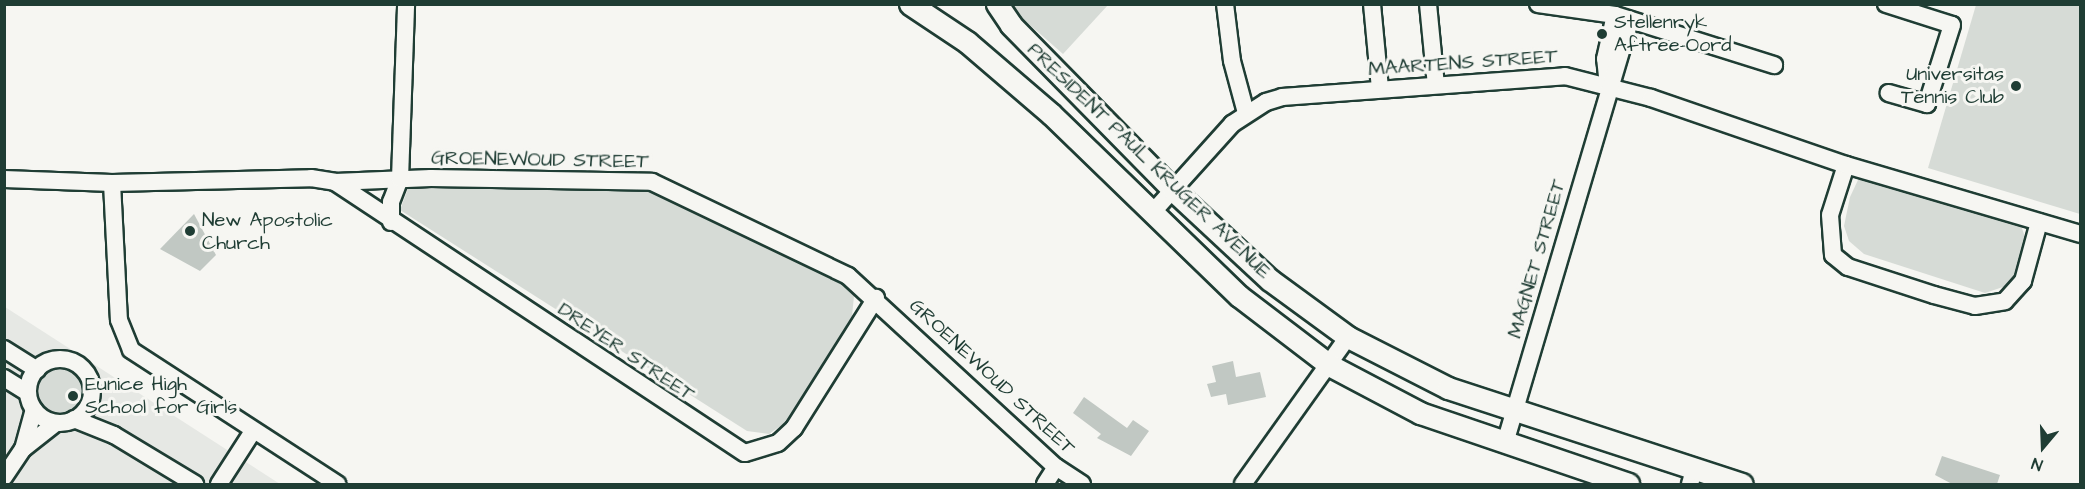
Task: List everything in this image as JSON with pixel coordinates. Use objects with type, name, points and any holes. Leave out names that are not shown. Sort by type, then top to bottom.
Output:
[{"type":"street","points":[[391,222],[391,202],[400,179],[406,4]]},
{"type":"street","name":"PRESIDENT PAUL KRUGER AVENUE","points":[[910,4],[967,42],[1051,114],[1239,296],[1331,366],[1420,413],[1628,484]]},
{"type":"street","name":"PRESIDENT PAUL KRUGER AVENUE","points":[[997,4],[1173,190],[1270,280],[1348,337],[1420,376],[1514,412],[1692,477],[1742,484]]},
{"type":"street","points":[[1225,4],[1232,61],[1246,113]]},
{"type":"street","points":[[1372,4],[1380,89]]},
{"type":"street","points":[[1428,4],[1436,85]]},
{"type":"street","points":[[1538,4],[1598,7],[1774,65]]},
{"type":"street","points":[[1886,4],[1952,25],[1927,104],[1889,93]]},
{"type":"street","name":"MAGNET STREET","points":[[1505,443],[1608,86],[1619,69],[1623,17]]},
{"type":"street","name":"MAARTENS STREET","points":[[1152,213],[1246,113],[1282,97],[1544,75],[1608,86],[1846,165],[2080,234]]},
{"type":"street","points":[[1846,165],[1830,215],[1833,255],[1848,267],[1934,295],[1975,306],[2005,301],[2023,281],[2039,222]]},
{"type":"street","name":"GROENEWOUD STREET","points":[[4,178],[112,183],[311,178],[335,182],[400,179],[652,182],[837,269],[876,298],[1056,467],[1082,484]]},
{"type":"street","name":"DREYER STREET","points":[[335,182],[391,222],[745,453],[769,447],[794,428],[876,298]]},
{"type":"street","points":[[112,183],[119,320],[131,350],[337,484]]},
{"type":"street","name":"DREYER STREET","points":[[859,322],[862,287]]},
{"type":"street","points":[[1243,484],[1331,366],[1348,337]]},
{"type":"street","points":[[4,349],[37,370]]},
{"type":"street","points":[[23,449],[37,370],[49,361],[74,363],[89,378],[89,404],[114,435]]},
{"type":"street","points":[[4,378],[56,423]]},
{"type":"street","points":[[4,477],[23,449],[56,423],[74,419],[89,404]]},
{"type":"street","points":[[74,419],[114,435],[195,484]]},
{"type":"street","points":[[219,484],[253,431]]},
{"type":"street","points":[[1045,484],[1056,467]]},
{"type":"shaded area","points":[[1013,5],[1108,5],[1063,54],[1022,18]]},
{"type":"shaded area","name":"Universitas Tennis Club","points":[[1976,5],[2080,5],[2080,214],[1928,168]]},
{"type":"shaded area","points":[[1877,172],[2018,217],[2025,237],[2021,260],[2009,285],[1985,293],[1864,254],[1849,241],[1844,226],[1850,197],[1858,180]]},
{"type":"shaded area","points":[[410,183],[655,187],[837,278],[854,296],[852,316],[786,422],[769,434],[747,431],[400,210]]},
{"type":"shaded area","name":"Eunice High School for Girls","points":[[5,307],[280,484],[5,484]]},
{"type":"shaded area","points":[[59,367],[76,374],[83,391],[76,408],[59,415],[42,408],[35,391],[42,374]]},
{"type":"building","name":"New Apostolic Church","points":[[194,214],[216,255],[200,271],[160,249]]},
{"type":"building","points":[[1233,361],[1236,377],[1260,372],[1266,397],[1228,405],[1226,394],[1211,397],[1207,384],[1216,382],[1212,366]]},
{"type":"building","points":[[1084,397],[1127,428],[1133,420],[1149,431],[1131,456],[1097,438],[1101,434],[1073,413]]},
{"type":"building","points":[[1942,456],[2000,475],[1997,484],[1952,484],[1935,475]]},
{"type":"place","name":"Stellenryk Aftree-Oord","points":[[1602,34]]},
{"type":"place","name":"Universitas Tennis Club","points":[[2016,86]]},
{"type":"place","name":"New Apostolic Church","points":[[190,231]]},
{"type":"place","name":"Eunice High School for Girls","points":[[73,396]]}]
